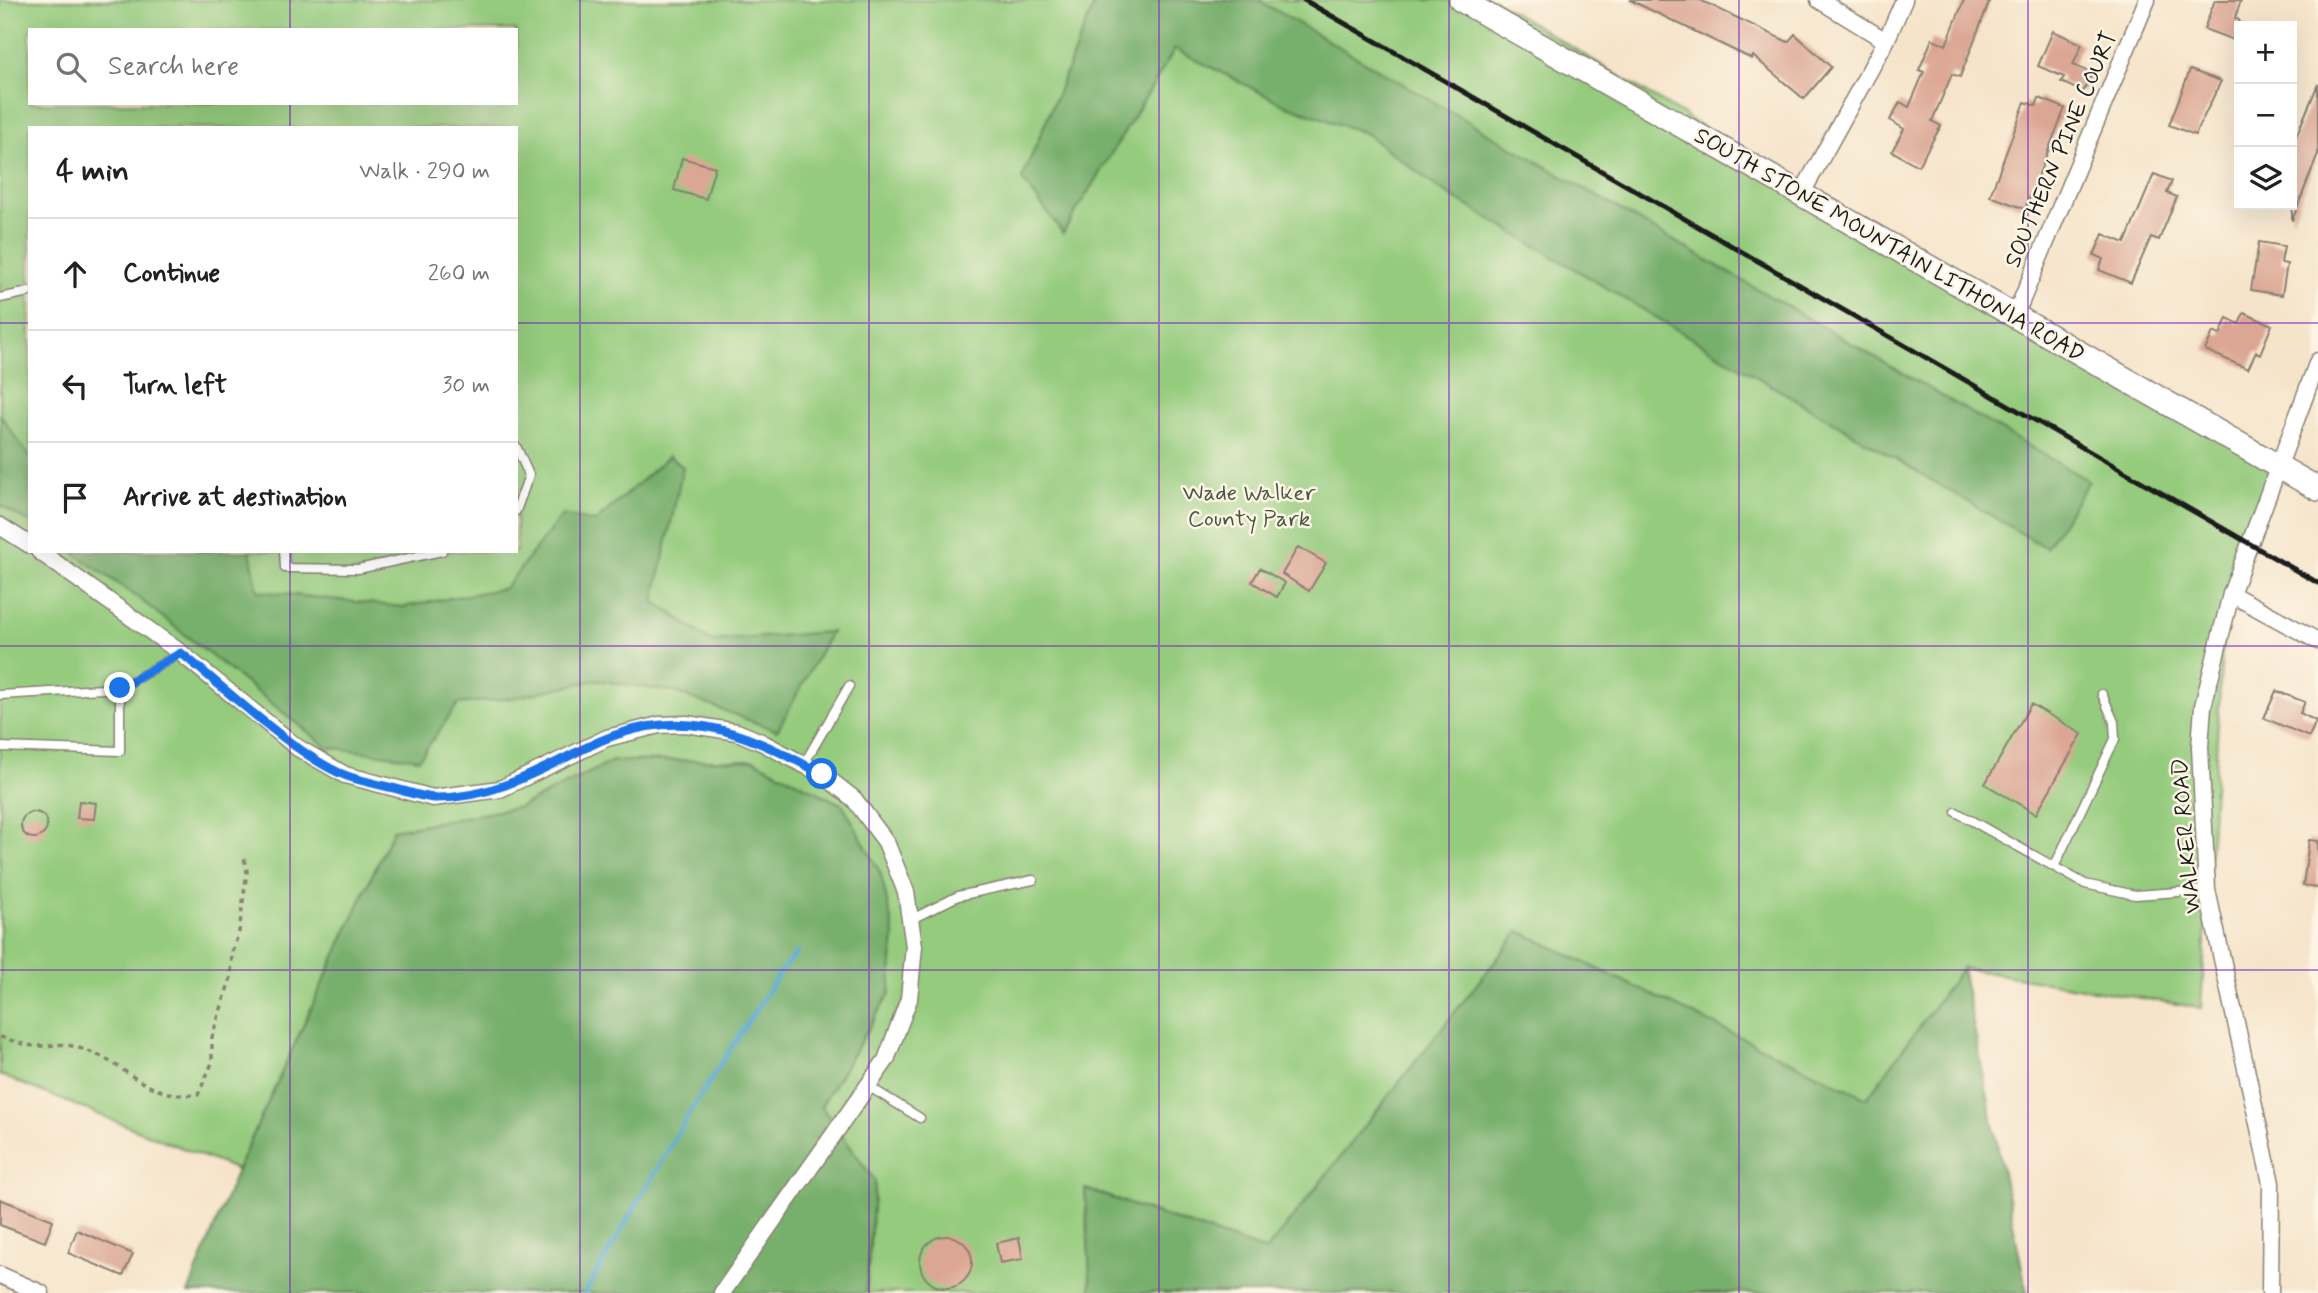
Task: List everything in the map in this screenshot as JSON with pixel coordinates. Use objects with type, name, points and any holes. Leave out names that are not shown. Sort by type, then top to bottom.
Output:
[{"type":"main road","name":"SOUTH STONE MOUNTAIN LITHONIA ROAD","points":[[1461,0],[2318,489]]},
{"type":"street","points":[[1819,0],[1886,41]]},
{"type":"street","points":[[1802,193],[1886,41],[1904,0]]},
{"type":"street","name":"SOUTHERN PINE COURT","points":[[2015,316],[2147,0]]},
{"type":"street","name":"WALKER ROAD","points":[[2270,1293],[2271,1183],[2207,890],[2201,790],[2203,706],[2231,594],[2318,361]]},
{"type":"street","points":[[0,526],[28,544]]},
{"type":"street","points":[[42,553],[181,653],[298,748],[345,775],[433,798],[499,789],[607,738],[659,725],[686,724],[737,732],[804,764],[854,799],[872,819],[898,866],[912,919],[913,973],[909,999],[886,1060],[722,1293]]},
{"type":"street","points":[[2231,594],[2318,641]]},
{"type":"street","points":[[0,1275],[41,1293]]},
{"type":"lane","points":[[0,298],[28,292]]},
{"type":"lane","points":[[518,449],[529,475],[518,505]]},
{"type":"lane","points":[[284,553],[285,568],[358,569],[433,553]]},
{"type":"lane","points":[[0,695],[120,688],[181,653]]},
{"type":"lane","points":[[804,764],[849,686]]},
{"type":"lane","points":[[0,747],[120,751],[120,688]]},
{"type":"lane","points":[[2054,867],[2115,740],[2114,723],[2102,694]]},
{"type":"lane","points":[[1956,812],[2085,884],[2135,895],[2207,890]]},
{"type":"lane","points":[[912,919],[958,896],[1033,880]]},
{"type":"lane","points":[[868,1086],[920,1118]]},
{"type":"path","points":[[0,1037],[40,1047],[56,1042],[79,1048],[99,1054],[154,1091],[181,1097],[198,1096],[212,1063],[212,1037],[231,977],[232,952],[239,932],[247,871],[244,857]]},
{"type":"green space","name":"Wade Walker County Park","points":[[0,0],[1494,0],[2153,400],[2281,469],[2224,621],[2201,1008],[1962,968],[1867,1099],[1519,931],[1266,1251],[1086,1189],[1091,1293],[866,1293],[875,1181],[821,1106],[890,993],[754,760],[613,761],[520,807],[393,830],[237,1170],[0,1075]]},
{"type":"green space","points":[[1096,0],[1258,0],[2089,481],[2046,548],[1441,190],[1365,133],[1287,106],[1175,49],[1063,233],[1022,179]]},
{"type":"green space","points":[[0,414],[28,455],[28,522],[0,505]]},
{"type":"green space","points":[[669,456],[683,467],[654,601],[711,641],[831,632],[777,731],[675,692],[595,680],[513,698],[458,704],[419,759],[327,747],[137,597],[74,553],[250,553],[258,591],[403,607],[505,588],[562,515],[595,522]]},
{"type":"green space","points":[[754,760],[843,805],[881,874],[894,933],[890,993],[821,1106],[875,1181],[866,1293],[188,1293],[237,1170],[393,830],[520,807],[613,761]]},
{"type":"green space","points":[[1519,931],[1867,1098],[1962,968],[2027,1293],[1091,1293],[1085,1189],[1266,1251]]},
{"type":"building","points":[[1630,0],[1700,0],[1788,42],[1795,34],[1831,67],[1804,99],[1753,56],[1752,59]]},
{"type":"building","points":[[1964,0],[1990,0],[1960,77],[1952,74],[1932,121],[1941,126],[1918,166],[1892,151],[1904,129],[1890,120],[1900,102],[1909,107],[1924,72],[1919,70],[1932,39],[1946,45]]},
{"type":"building","points":[[2215,0],[2241,0],[2235,18],[2239,21],[2234,21],[2234,40],[2204,29]]},
{"type":"building","points":[[2053,31],[2082,44],[2073,65],[2092,73],[2083,92],[2061,82],[2064,77],[2038,66]]},
{"type":"building","points":[[2190,70],[2221,81],[2195,135],[2169,125]]},
{"type":"building","points":[[2318,84],[2318,154],[2297,208],[2297,147],[2297,134]]},
{"type":"building","points":[[2039,98],[2065,108],[2025,209],[1990,196],[2025,102],[2036,106]]},
{"type":"building","points":[[682,158],[715,167],[706,199],[674,190]]},
{"type":"building","points":[[2154,174],[2172,181],[2167,193],[2177,197],[2159,240],[2151,237],[2131,283],[2099,270],[2103,259],[2094,255],[2103,234],[2125,243]]},
{"type":"building","points":[[2259,242],[2284,246],[2281,263],[2287,264],[2282,295],[2251,290]]},
{"type":"building","points":[[2244,313],[2272,325],[2260,354],[2256,352],[2248,369],[2205,350],[2213,332],[2220,335],[2227,318],[2239,324]]},
{"type":"building","points":[[1298,547],[1326,563],[1309,591],[1282,574]]},
{"type":"building","points":[[1260,568],[1285,583],[1277,597],[1252,582]]},
{"type":"building","points":[[2276,691],[2305,702],[2300,713],[2316,721],[2309,737],[2264,718]]},
{"type":"building","points":[[2031,704],[2082,734],[2036,814],[1985,784]]},
{"type":"building","points":[[79,801],[96,803],[94,819],[77,818]]},
{"type":"building","points":[[34,812],[43,816],[47,825],[43,834],[34,838],[25,834],[21,825],[25,816]]},
{"type":"building","points":[[2309,840],[2318,841],[2318,888],[2303,886]]},
{"type":"building","points":[[0,1199],[53,1220],[45,1242],[0,1225]]},
{"type":"building","points":[[77,1230],[133,1254],[123,1276],[68,1253]]},
{"type":"building","points":[[946,1236],[965,1243],[972,1262],[965,1281],[946,1288],[927,1281],[920,1262],[927,1243]]},
{"type":"building","points":[[1019,1238],[1023,1259],[1000,1263],[996,1243]]},
{"type":"waterway","points":[[585,1293],[693,1107],[781,971],[797,953]]},
{"type":"railway","points":[[1304,0],[2318,583]]},
{"type":"route","points":[[120,688],[181,653],[298,748],[345,775],[433,798],[499,789],[559,763],[607,738],[659,725],[686,724],[737,732],[822,774]]}]
